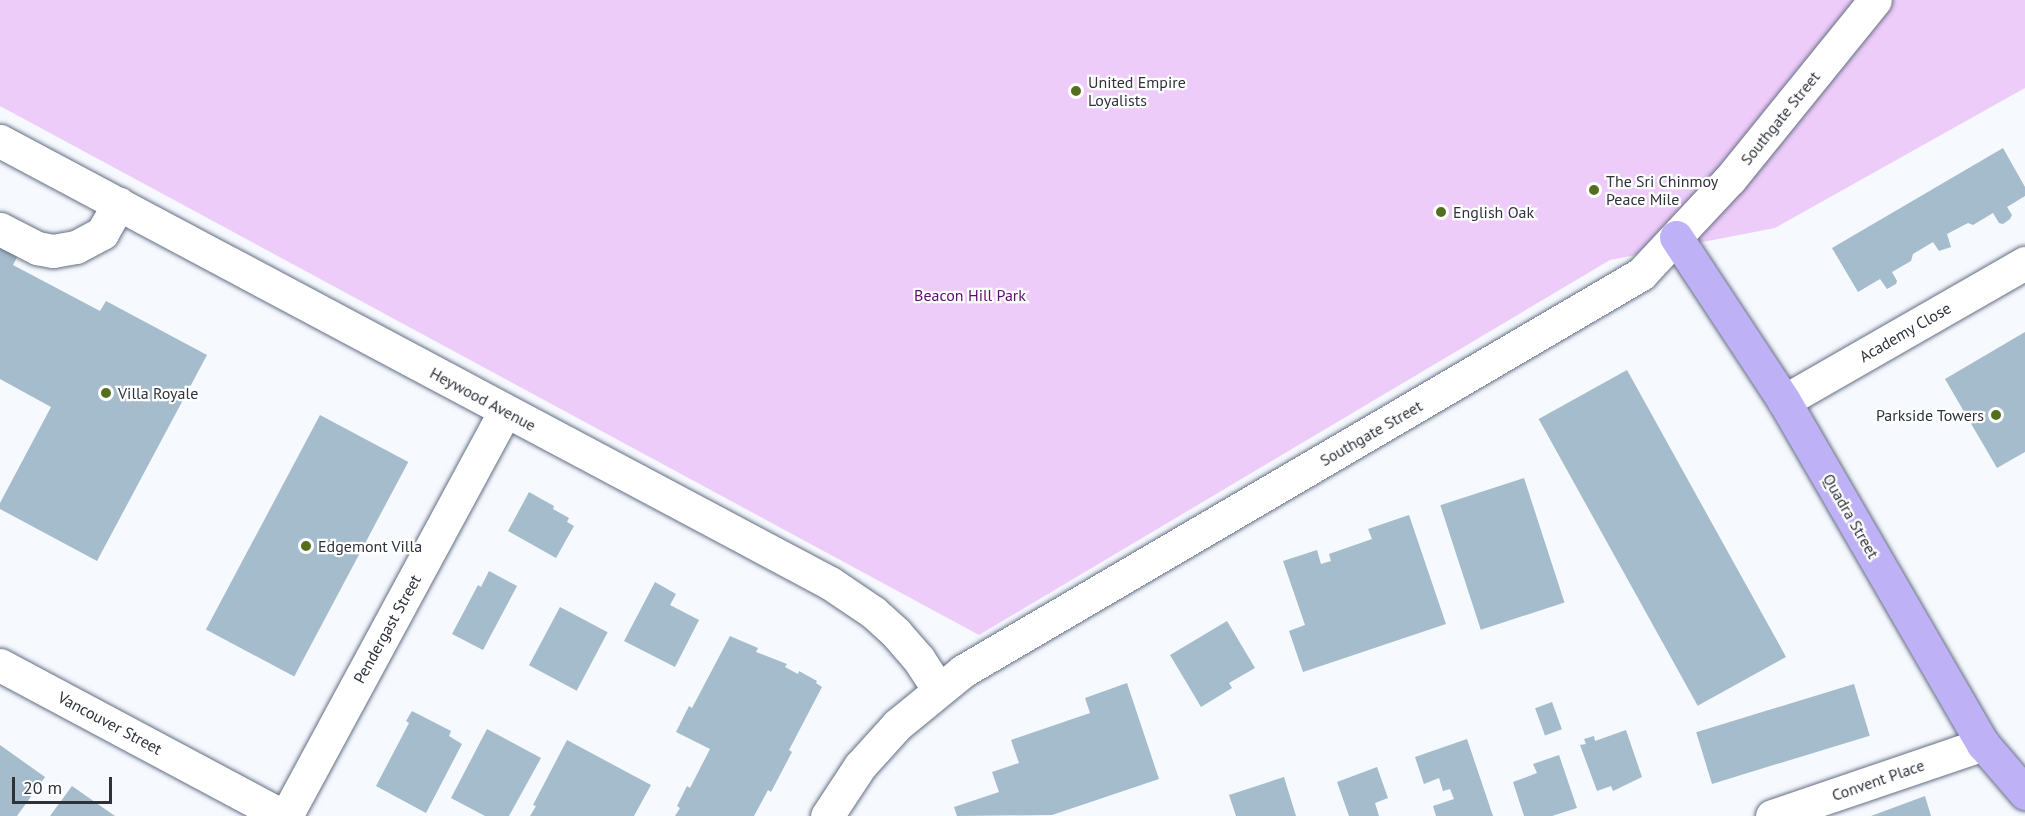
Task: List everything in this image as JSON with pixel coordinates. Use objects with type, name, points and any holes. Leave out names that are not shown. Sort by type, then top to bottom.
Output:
[{"type":"main road","name":"Quadra Street","points":[[1676,237],[1784,401],[1983,744],[2025,793]]},
{"type":"street","name":"Southgate Street","points":[[827,816],[860,766],[890,733],[963,671],[1641,274],[1730,179],[1875,0]]},
{"type":"street","name":"Heywood Avenue","points":[[0,141],[853,597],[896,633],[918,658],[939,690]]},
{"type":"street","points":[[0,229],[36,248],[53,251],[76,247],[102,232],[118,204]]},
{"type":"street","name":"Academy Close","points":[[1784,401],[2025,263]]},
{"type":"street","name":"Pendergast Street","points":[[284,816],[505,411]]},
{"type":"street","name":"Vancouver Street","points":[[0,665],[284,816]]},
{"type":"street","name":"Convent Place","points":[[1772,816],[1983,744]]},
{"type":"green space","name":"Beacon Hill Park","points":[[0,0],[2025,0],[2025,88],[1775,228],[1610,260],[979,635],[0,106]]},
{"type":"building","points":[[2003,148],[2025,187],[2025,196],[2007,207],[2012,215],[2010,219],[2003,224],[1999,223],[1993,213],[1973,225],[1968,223],[1947,234],[1951,247],[1939,251],[1933,242],[1913,254],[1911,261],[1892,272],[1897,281],[1896,284],[1887,289],[1880,279],[1858,292],[1832,248]]},
{"type":"building","name":"Villa Royale","points":[[0,234],[23,246],[13,265],[100,311],[106,301],[207,355],[97,561],[0,509],[0,503],[51,407],[0,379]]},
{"type":"building","name":"Parkside Towers","points":[[2025,332],[2025,452],[1997,468],[1945,379]]},
{"type":"building","points":[[1627,370],[1786,657],[1698,706],[1539,419]]},
{"type":"building","name":"Edgemont Villa","points":[[320,415],[408,462],[294,677],[206,630]]},
{"type":"building","points":[[1524,478],[1564,603],[1481,630],[1440,505]]},
{"type":"building","points":[[529,492],[554,506],[553,509],[569,518],[567,522],[574,526],[556,558],[508,531]]},
{"type":"building","points":[[1409,515],[1446,624],[1303,672],[1289,631],[1305,625],[1283,561],[1317,550],[1321,564],[1331,561],[1329,554],[1372,539],[1368,529]]},
{"type":"building","points":[[489,571],[517,586],[483,650],[452,634],[478,585],[481,587]]},
{"type":"building","points":[[655,582],[676,594],[670,605],[699,620],[675,667],[624,641]]},
{"type":"building","points":[[560,607],[608,632],[577,691],[529,665]]},
{"type":"building","points":[[1227,621],[1255,668],[1229,683],[1232,688],[1201,707],[1170,655]]},
{"type":"building","points":[[730,636],[758,648],[756,652],[787,664],[785,667],[798,674],[799,671],[817,681],[816,683],[822,687],[789,750],[792,752],[771,792],[768,790],[754,816],[675,816],[680,808],[677,806],[687,786],[690,788],[710,749],[676,732],[689,706],[692,708]]},
{"type":"building","points":[[1127,683],[1159,779],[1052,815],[957,816],[954,807],[999,792],[992,772],[1019,763],[1011,740],[1090,713],[1085,698]]},
{"type":"building","points":[[1854,684],[1870,736],[1712,784],[1696,732]]},
{"type":"building","points":[[1552,702],[1562,729],[1545,735],[1535,708]]},
{"type":"building","points":[[412,711],[451,731],[449,736],[462,744],[426,813],[376,786],[409,723],[406,721]]},
{"type":"building","points":[[487,729],[541,758],[509,816],[485,816],[451,798]]},
{"type":"building","points":[[1626,730],[1642,777],[1613,791],[1611,786],[1597,791],[1580,745],[1586,744],[1584,739],[1594,736],[1595,741]]},
{"type":"building","points":[[1467,739],[1493,816],[1436,816],[1433,806],[1454,799],[1450,789],[1443,791],[1439,778],[1424,784],[1415,757]]},
{"type":"building","points":[[567,740],[651,785],[634,816],[530,816],[536,806],[533,805]]},
{"type":"building","points":[[0,745],[45,777],[17,816],[0,816]]},
{"type":"building","points":[[1559,755],[1577,808],[1552,816],[1524,816],[1513,782],[1537,773],[1533,764]]},
{"type":"building","points":[[1377,767],[1388,798],[1375,803],[1379,816],[1349,816],[1337,782]]},
{"type":"building","points":[[1284,777],[1296,816],[1236,816],[1229,795]]},
{"type":"building","points":[[72,786],[115,816],[50,816]]},
{"type":"building","points":[[1925,796],[1931,816],[1871,816]]},
{"type":"place","name":"United Empire Loyalists","points":[[1076,91]]},
{"type":"place","name":"The Sri Chinmoy Peace Mile","points":[[1594,190]]},
{"type":"place","name":"English Oak","points":[[1441,212]]},
{"type":"place","name":"Villa Royale","points":[[106,393]]},
{"type":"place","name":"Parkside Towers","points":[[1996,415]]},
{"type":"place","name":"Edgemont Villa","points":[[306,546]]}]
